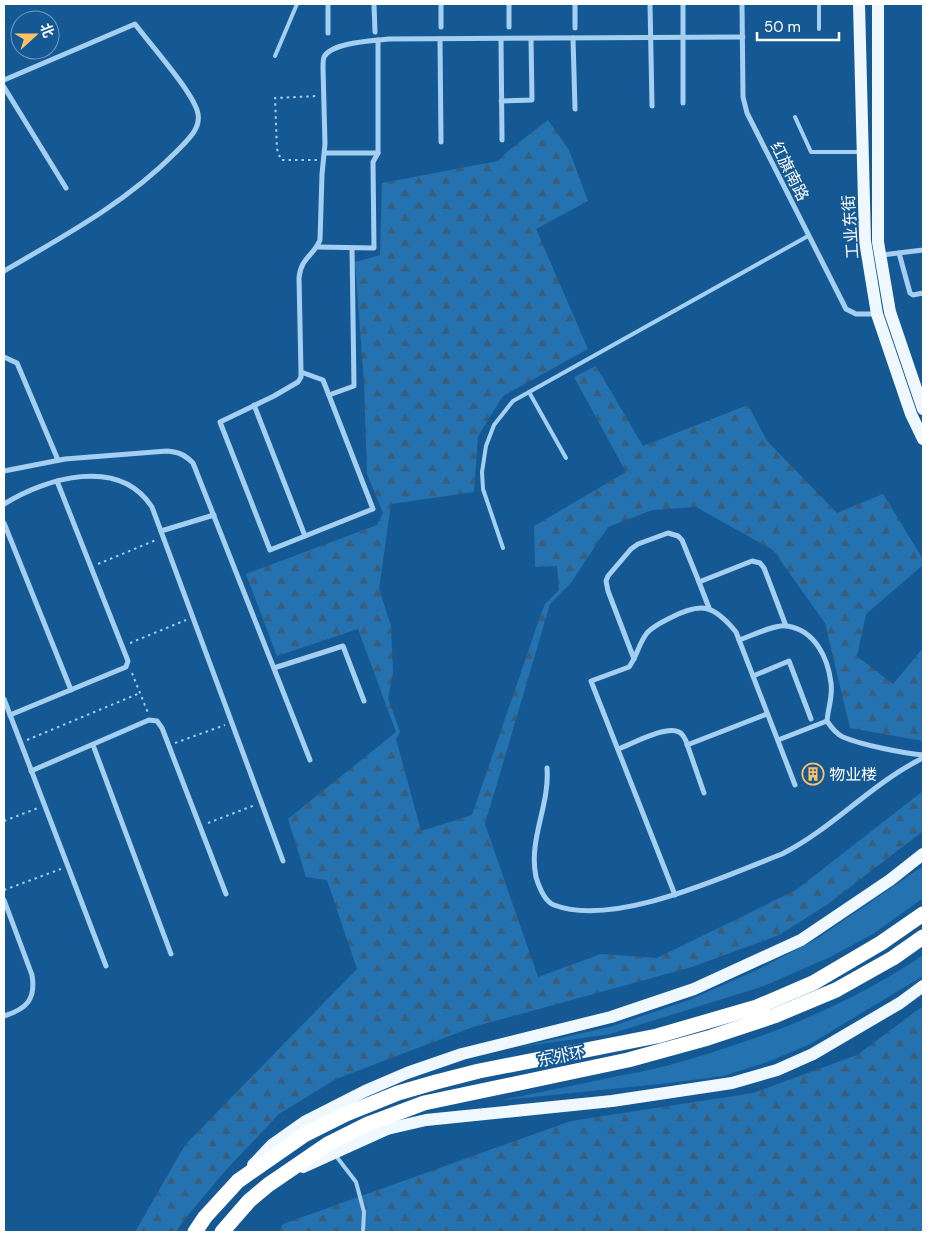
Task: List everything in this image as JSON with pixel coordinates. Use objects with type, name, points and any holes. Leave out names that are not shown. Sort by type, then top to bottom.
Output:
[{"type":"highway","points":[[195,1232],[205,1217],[238,1181],[304,1135],[346,1114],[398,1093],[479,1072],[657,1036],[758,1007],[813,983],[881,943],[923,914]]},
{"type":"highway","name":"东外环","points":[[222,1232],[249,1202],[268,1185],[328,1144],[368,1124],[424,1103],[628,1060],[708,1038],[774,1016],[836,990],[892,958],[923,937]]},
{"type":"main road","name":"工业东街","points":[[859,4],[865,241],[877,314],[911,414],[923,439]]},
{"type":"main road","name":"工业东街","points":[[878,4],[878,242],[890,312],[923,409]]},
{"type":"main road","points":[[238,1181],[272,1145],[306,1121],[365,1091],[407,1073],[462,1054],[611,1017],[694,989],[800,940],[890,880],[923,854]]},
{"type":"main road","points":[[268,1185],[333,1152],[387,1129],[426,1120],[612,1101],[724,1084],[777,1070],[813,1054],[900,1003],[923,986]]},
{"type":"main road","points":[[230,1232],[249,1202]]},
{"type":"street","points":[[328,4],[328,33]]},
{"type":"street","points":[[374,4],[375,32]]},
{"type":"street","points":[[441,4],[442,27]]},
{"type":"street","points":[[509,4],[510,27]]},
{"type":"street","points":[[575,4],[575,28]]},
{"type":"street","points":[[650,4],[652,106]]},
{"type":"street","points":[[682,103],[683,4]]},
{"type":"street","name":"红旗南路","points":[[742,4],[743,97],[747,113],[846,309],[856,314],[877,314]]},
{"type":"street","points":[[4,80],[135,24],[192,98],[199,116],[193,134],[162,166],[139,186],[66,236],[4,271]]},
{"type":"street","points":[[301,372],[323,380],[373,509],[270,550],[220,422],[298,382],[301,377],[300,268],[303,261],[317,248],[320,240],[325,153],[322,68],[324,57],[330,50],[339,46],[378,40],[743,37]]},
{"type":"street","points":[[573,38],[575,109]]},
{"type":"street","points":[[440,39],[441,142]]},
{"type":"street","points":[[501,39],[502,140]]},
{"type":"street","points":[[501,101],[532,100],[531,39]]},
{"type":"street","points":[[317,248],[374,248],[373,162],[378,153],[378,40]]},
{"type":"street","points":[[4,87],[66,188]]},
{"type":"street","points":[[325,153],[378,153]]},
{"type":"street","points":[[329,395],[354,386],[352,248]]},
{"type":"street","points":[[881,255],[923,250]]},
{"type":"street","points":[[899,253],[910,293],[913,295],[923,293]]},
{"type":"street","points":[[4,357],[16,363],[58,460]]},
{"type":"street","points":[[254,405],[306,536]]},
{"type":"street","points":[[4,471],[58,460],[177,452],[186,456],[193,463],[310,760]]},
{"type":"street","points":[[4,504],[30,490],[57,481],[94,477],[114,479],[132,486],[144,496],[152,507],[283,861]]},
{"type":"street","points":[[10,715],[126,667],[128,662],[57,481]]},
{"type":"street","points":[[160,531],[214,515]]},
{"type":"street","points":[[4,523],[71,690]]},
{"type":"street","points":[[634,659],[608,592],[606,581],[608,576],[631,549],[638,544],[668,533],[678,536],[682,540],[709,608]]},
{"type":"street","points":[[699,582],[752,562],[760,563],[764,568],[786,626]]},
{"type":"street","points":[[675,895],[591,681],[629,667],[638,647],[655,626],[685,611],[709,608],[720,614],[736,632],[795,785]]},
{"type":"street","points":[[739,640],[777,627],[786,626],[802,631],[812,637],[826,661],[831,684],[827,721],[831,727],[842,737],[923,756]]},
{"type":"street","points":[[274,668],[343,646],[364,701]]},
{"type":"street","points":[[753,676],[790,661],[811,719]]},
{"type":"street","points":[[4,699],[106,966]]},
{"type":"street","points":[[687,745],[767,714]]},
{"type":"street","points":[[31,771],[151,721],[157,721],[162,728],[226,894]]},
{"type":"street","points":[[778,740],[827,721]]},
{"type":"street","points":[[618,749],[661,732],[678,731],[683,734],[704,793]]},
{"type":"street","points":[[92,745],[171,954]]},
{"type":"street","points":[[547,768],[548,782],[533,857],[536,878],[544,896],[553,904],[581,910],[608,910],[675,895],[792,849],[904,767],[923,756]]},
{"type":"street","points":[[4,900],[32,975],[34,986],[31,999],[22,1008],[4,1016]]},
{"type":"lane","points":[[275,56],[297,4]]},
{"type":"lane","points":[[819,4],[819,29]]},
{"type":"lane","points":[[795,117],[811,152],[863,152]]},
{"type":"lane","points":[[503,548],[483,489],[482,472],[486,446],[494,425],[513,400],[808,236]]},
{"type":"lane","points":[[529,392],[566,458]]},
{"type":"lane","points":[[333,1152],[356,1182],[364,1212],[363,1232]]},
{"type":"path","points":[[324,96],[275,98],[276,149],[281,160],[324,160]]},
{"type":"path","points":[[91,567],[163,538]]},
{"type":"path","points":[[122,646],[193,618]]},
{"type":"path","points":[[128,662],[151,721]]},
{"type":"path","points":[[20,743],[140,693]]},
{"type":"path","points":[[169,746],[232,722]]},
{"type":"path","points":[[200,826],[262,802]]},
{"type":"path","points":[[4,821],[45,806]]},
{"type":"path","points":[[4,890],[68,866]]},
{"type":"green space","points":[[548,120],[569,150],[588,201],[536,229],[588,349],[503,396],[478,436],[474,492],[391,504],[379,589],[391,626],[393,673],[388,698],[400,732],[396,739],[421,831],[472,815],[545,604],[559,590],[557,566],[535,567],[534,526],[626,472],[574,377],[596,366],[643,446],[748,405],[767,441],[837,513],[883,494],[923,559],[923,565],[866,614],[857,656],[893,684],[923,648],[923,741],[850,728],[825,623],[773,550],[696,507],[652,510],[608,527],[570,584],[550,604],[485,824],[538,977],[601,954],[657,958],[796,890],[923,791],[923,831],[828,904],[779,935],[692,967],[473,1027],[336,1079],[279,1114],[225,1171],[176,1232],[135,1232],[185,1145],[357,969],[327,880],[306,877],[288,819],[396,732],[358,629],[277,656],[246,574],[377,525],[383,513],[367,474],[364,383],[355,262],[380,255],[382,183],[498,161]]},
{"type":"green space","points":[[923,866],[923,898],[873,934],[830,957],[764,986],[610,1034],[520,1047],[610,1027],[689,1000],[757,970],[818,938]]},
{"type":"green space","points":[[923,955],[923,976],[810,1044],[770,1061],[723,1076],[502,1100],[660,1067],[733,1046],[832,1007],[894,974]]},
{"type":"green space","points":[[923,1006],[923,1232],[279,1232],[283,1224],[571,1121],[753,1093],[857,1055]]},
{"type":"place","name":"物业楼","points":[[813,774]]}]
